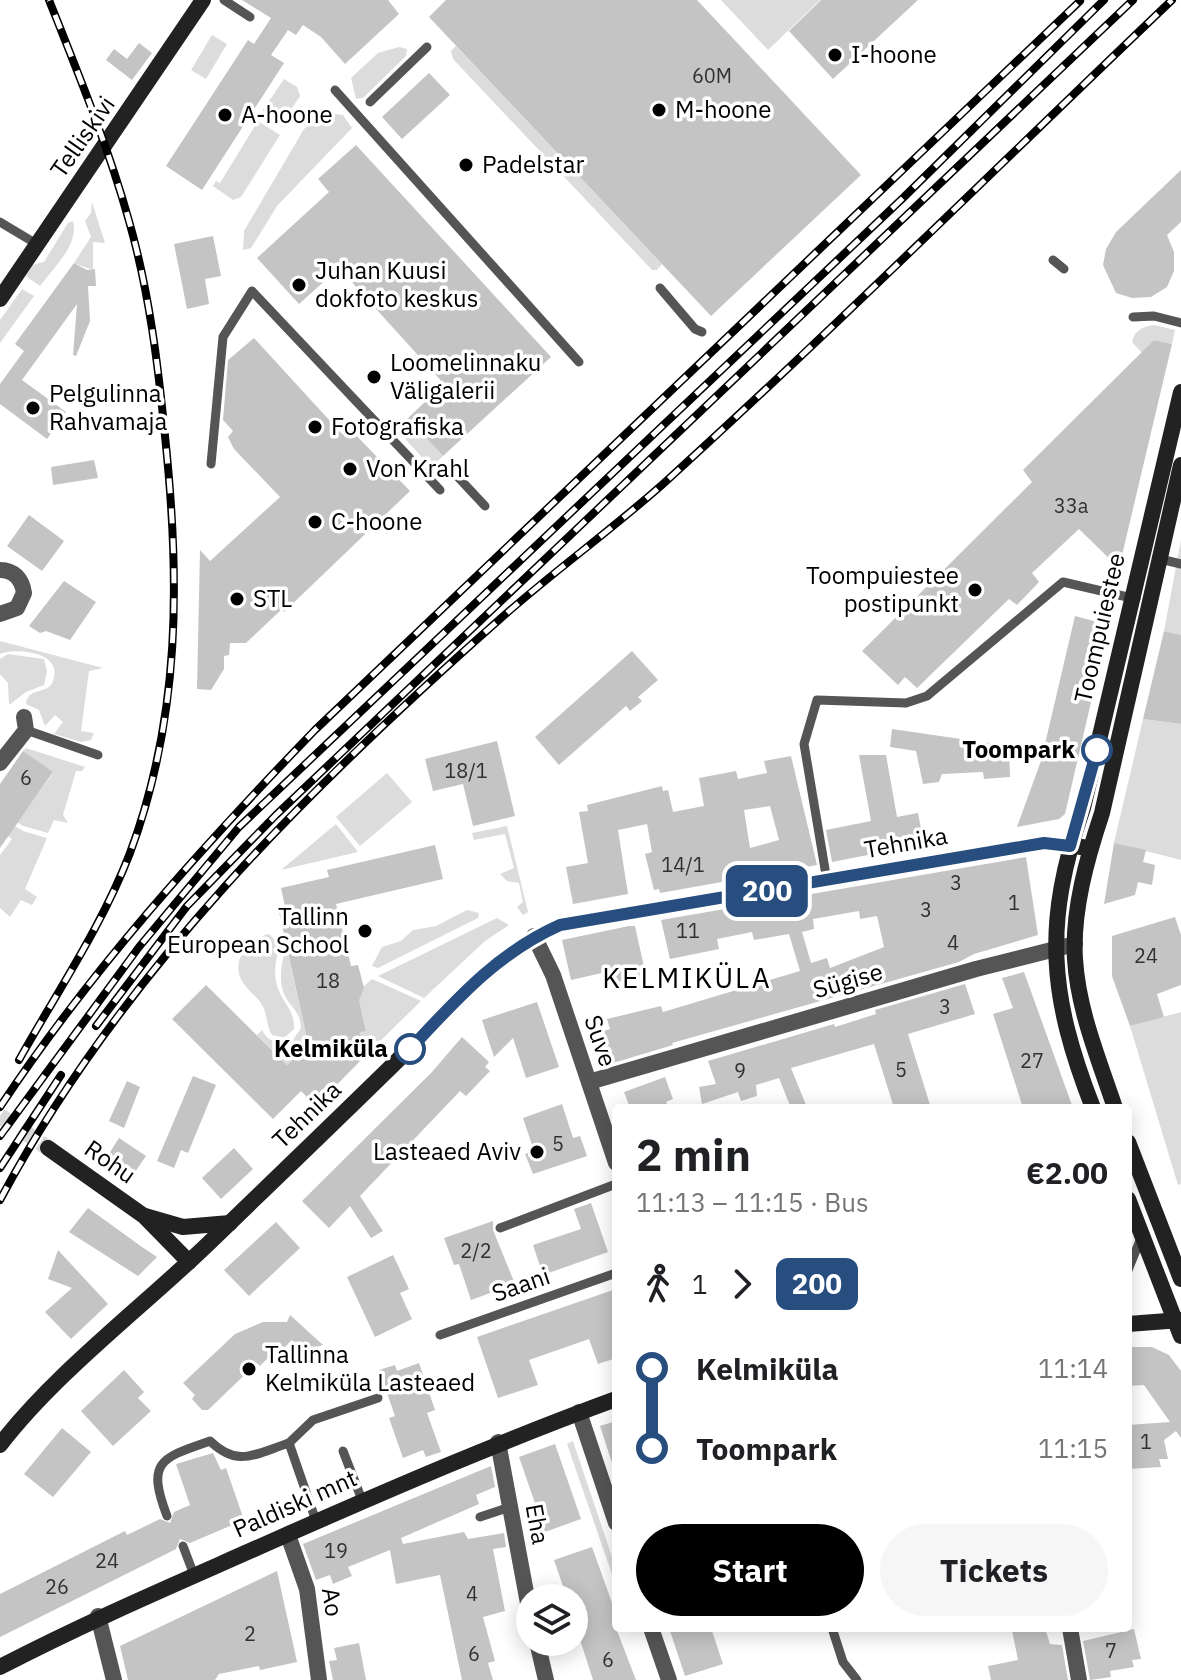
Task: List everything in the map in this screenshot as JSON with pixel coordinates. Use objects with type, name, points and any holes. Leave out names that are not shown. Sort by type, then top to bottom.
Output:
[{"type":"main road","name":"Telliskivi","points":[[0,299],[35,243],[105,148],[203,0]]},
{"type":"main road","name":"Toompuiestee","points":[[1091,1104],[1071,1052],[1062,1015],[1054,948],[1070,846],[1083,808],[1181,392]]},
{"type":"main road","name":"Toompuiestee","points":[[1114,1104],[1082,1005],[1075,944],[1091,848],[1102,813],[1181,465]]},
{"type":"main road","name":"Tehnika","points":[[0,1445],[47,1394],[410,1049],[474,981],[534,936],[560,925],[1044,843],[1091,848]]},
{"type":"main road","name":"Rohu","points":[[48,1148],[144,1216],[189,1262]]},
{"type":"main road","points":[[1132,1152],[1181,1279]]},
{"type":"main road","points":[[1132,1209],[1179,1325],[1132,1324]]},
{"type":"main road","name":"Rohu","points":[[144,1216],[183,1227],[230,1223]]},
{"type":"main road","name":"Paldiski mnt","points":[[0,1667],[101,1623],[194,1575],[290,1541],[316,1521],[362,1500],[498,1442],[612,1400]]},
{"type":"street","points":[[0,570],[9,570],[16,575],[24,593],[17,608],[0,614]]},
{"type":"street","points":[[0,763],[25,723]]},
{"type":"street","name":"Suve","points":[[534,936],[545,954],[612,1151]]},
{"type":"street","name":"Sügise","points":[[589,1082],[1075,944]]},
{"type":"street","points":[[579,1412],[612,1511]]},
{"type":"street","name":"Eha","points":[[498,1442],[524,1584]]},
{"type":"street","name":"Ao","points":[[290,1541],[307,1589],[319,1680]]},
{"type":"street","points":[[101,1623],[114,1680]]},
{"type":"street","points":[[652,1632],[669,1680]]},
{"type":"street","points":[[1071,1632],[1079,1680]]},
{"type":"street","points":[[540,1656],[546,1680]]},
{"type":"lane","points":[[224,0],[250,17]]},
{"type":"lane","points":[[370,102],[427,47]]},
{"type":"lane","points":[[335,90],[579,362]]},
{"type":"lane","points":[[0,222],[35,243]]},
{"type":"lane","points":[[1053,260],[1064,269]]},
{"type":"lane","points":[[660,288],[695,329],[702,332]]},
{"type":"lane","points":[[211,464],[223,337],[252,291],[440,490]]},
{"type":"lane","points":[[1133,317],[1154,316],[1181,323]]},
{"type":"lane","points":[[456,475],[485,506]]},
{"type":"lane","points":[[1160,559],[1181,564]]},
{"type":"lane","points":[[827,881],[804,744],[817,700],[906,703],[927,696],[1063,582],[1151,602]]},
{"type":"lane","points":[[25,723],[98,755]]},
{"type":"lane","points":[[500,1228],[612,1186]]},
{"type":"lane","points":[[1132,1260],[1142,1235]]},
{"type":"lane","name":"Saani","points":[[440,1335],[612,1274]]},
{"type":"lane","points":[[167,1516],[155,1485],[160,1466],[172,1454],[210,1441],[223,1454],[240,1459],[289,1443],[313,1420],[378,1398]]},
{"type":"lane","points":[[289,1443],[316,1521]]},
{"type":"lane","points":[[343,1451],[362,1500]]},
{"type":"lane","points":[[480,1517],[510,1507]]},
{"type":"lane","points":[[183,1546],[194,1575]]},
{"type":"lane","points":[[833,1632],[843,1662],[857,1680]]},
{"type":"shaded area","points":[[721,0],[820,0],[768,50]]},
{"type":"shaded area","points":[[212,35],[227,44],[206,79],[191,70]]},
{"type":"shaded area","points":[[456,46],[662,264],[657,270],[652,270],[453,59],[451,51]]},
{"type":"shaded area","points":[[399,47],[407,49],[406,56],[363,98],[356,99],[351,78],[378,53]]},
{"type":"shaded area","points":[[284,79],[297,87],[300,96],[280,126],[264,115],[263,110]]},
{"type":"shaded area","points":[[328,113],[343,115],[352,128],[277,206],[251,248],[243,250],[244,231],[304,129]]},
{"type":"shaded area","points":[[258,121],[280,135],[241,197],[233,200],[213,186],[216,181],[220,183]]},
{"type":"shaded area","points":[[92,202],[105,243],[93,242],[93,270],[74,263],[91,237],[85,221],[91,213]]},
{"type":"shaded area","points":[[73,221],[69,247],[40,286],[26,276],[33,265],[44,262],[68,223]]},
{"type":"shaded area","points":[[22,289],[34,296],[0,343],[0,320]]},
{"type":"shaded area","points":[[1154,325],[1175,330],[1172,344],[1154,340],[1142,353],[1132,342],[1133,338],[1140,330]]},
{"type":"shaded area","points":[[408,418],[443,456],[431,467],[396,429]]},
{"type":"shaded area","points":[[1181,540],[1181,635],[1164,631]]},
{"type":"shaded area","points":[[0,641],[103,668],[89,671],[81,731],[94,733],[91,740],[81,742],[54,734],[63,722],[55,715],[45,726],[39,710],[26,704],[30,695],[50,686],[55,671],[52,664],[46,658],[27,652],[0,654]]},
{"type":"shaded area","points":[[8,654],[44,659],[47,671],[44,685],[26,692],[9,705],[8,683],[0,674],[0,659]]},
{"type":"shaded area","name":"Toompark","points":[[1143,719],[1181,724],[1181,860],[1114,843]]},
{"type":"shaded area","points":[[26,748],[85,767],[82,771],[76,771],[63,815],[68,823],[54,820],[48,833],[23,826],[0,811],[0,799],[23,815],[53,773],[23,751]]},
{"type":"shaded area","points":[[387,773],[412,802],[360,846],[336,817]]},
{"type":"shaded area","points":[[0,817],[23,831],[47,838],[25,889],[37,897],[32,905],[21,900],[10,917],[0,908],[0,855],[12,839],[0,830]]},
{"type":"shaded area","points":[[336,824],[358,852],[281,870]]},
{"type":"shaded area","points":[[507,826],[528,912],[523,915],[517,907],[523,902],[519,883],[507,881],[500,874],[514,868],[505,834],[474,840],[472,833]]},
{"type":"shaded area","points":[[467,910],[479,913],[478,918],[378,968],[372,966],[382,947],[401,941],[413,930],[436,926]]},
{"type":"shaded area","points":[[497,918],[509,925],[485,941],[424,998],[378,976]]},
{"type":"shaded area","points":[[269,934],[280,946],[275,976],[277,987],[293,1019],[294,1029],[284,1038],[272,1035],[262,1005],[239,973],[240,958],[249,945]]},
{"type":"shaded area","points":[[286,945],[308,1043],[287,1065],[282,1060],[276,1066],[272,1050],[257,1035],[262,1030],[271,1040],[288,1041],[293,1040],[301,1028],[299,1016],[282,988]]},
{"type":"shaded area","points":[[372,979],[421,1001],[365,1056],[360,1032],[366,1030],[357,992]]},
{"type":"shaded area","points":[[1181,1012],[1181,1184],[1178,1185],[1130,1026]]},
{"type":"shaded area","points":[[573,1441],[612,1557],[612,1574],[567,1444]]},
{"type":"building","points":[[242,0],[388,0],[399,14],[345,64],[321,37],[303,25],[296,35],[288,30],[271,55],[284,63],[202,190],[166,166],[248,40],[254,44],[271,18]]},
{"type":"building","name":"M-hoone","points":[[446,0],[697,0],[861,175],[711,316],[429,17]]},
{"type":"building","name":"I-hoone","points":[[821,0],[918,0],[833,79],[789,31]]},
{"type":"building","points":[[139,43],[152,53],[132,80],[106,60],[114,49],[127,59]]},
{"type":"building","points":[[429,73],[450,95],[402,139],[382,117]]},
{"type":"building","points":[[356,145],[551,357],[443,456],[408,418],[444,384],[339,268],[299,304],[257,258],[329,192],[318,179]]},
{"type":"building","points":[[1181,170],[1181,222],[1167,235],[1174,252],[1174,271],[1167,287],[1151,297],[1132,298],[1116,293],[1103,265],[1106,249],[1116,232]]},
{"type":"building","points":[[213,236],[221,276],[205,279],[209,304],[187,309],[174,244]]},
{"type":"building","points":[[74,263],[87,270],[95,269],[96,286],[88,286],[90,321],[76,356],[73,355],[77,304],[22,380],[66,412],[47,439],[0,404],[0,384],[24,351],[15,344]]},
{"type":"building","points":[[254,338],[342,434],[349,428],[410,491],[284,612],[282,609],[246,643],[230,643],[229,655],[224,656],[224,669],[211,690],[197,689],[200,550],[210,561],[280,497],[234,449],[228,437],[233,431],[223,420],[228,360]]},
{"type":"building","points":[[1154,340],[1172,344],[1119,568],[1079,529],[1032,573],[1039,582],[1017,605],[1009,599],[917,688],[905,677],[898,685],[862,651],[1032,482],[1023,470]]},
{"type":"building","points":[[94,460],[98,478],[53,485],[51,467]]},
{"type":"building","points":[[29,515],[64,541],[42,571],[7,546]]},
{"type":"building","points":[[64,581],[96,602],[70,640],[46,631],[40,633],[29,626]]},
{"type":"building","points":[[1075,616],[1109,625],[1065,814],[1059,819],[1017,827],[1041,761]]},
{"type":"building","points":[[1164,631],[1181,635],[1181,724],[1143,719]]},
{"type":"building","points":[[632,651],[658,680],[638,697],[642,701],[630,711],[626,706],[559,765],[535,737]]},
{"type":"building","points":[[892,729],[1009,746],[1010,777],[984,779],[983,772],[942,774],[939,782],[923,784],[916,751],[890,747]]},
{"type":"building","points":[[497,741],[515,816],[473,826],[463,784],[433,791],[425,759]]},
{"type":"building","points":[[23,751],[53,772],[0,848],[0,784]]},
{"type":"building","points":[[859,755],[886,755],[897,817],[918,813],[924,844],[832,862],[826,830],[871,821]]},
{"type":"building","points":[[791,756],[817,865],[660,893],[659,889],[654,890],[645,854],[652,852],[647,824],[618,830],[628,894],[573,904],[566,867],[588,863],[579,812],[588,811],[587,805],[662,786],[663,791],[668,790],[673,812],[704,806],[699,778],[736,771],[738,779],[767,773],[764,761]],"holes":[[[770,806],[779,840],[750,848],[744,810]]]},
{"type":"building","points":[[1114,843],[1146,850],[1143,862],[1155,865],[1152,885],[1138,882],[1135,895],[1104,904]]},
{"type":"building","points":[[435,845],[443,879],[336,904],[351,966],[358,965],[364,988],[359,1000],[366,1031],[360,1032],[365,1056],[316,1106],[301,1091],[273,1119],[172,1019],[206,985],[287,1065],[308,1043],[279,912],[286,911],[281,888],[329,877],[327,870]]},
{"type":"building","points":[[1026,857],[1038,935],[974,954],[959,962],[672,1043],[603,1066],[594,1034],[610,1029],[607,1019],[661,1006],[663,1012],[800,971],[789,934],[754,940],[752,932],[717,939],[719,949],[670,959],[661,920]],"holes":[[[859,911],[860,919],[877,916],[884,947],[830,968],[827,958],[811,963],[802,932],[814,929],[813,919]]]},
{"type":"building","points":[[1175,917],[1181,935],[1181,985],[1157,994],[1164,1017],[1130,1026],[1112,976],[1112,936]]},
{"type":"building","points":[[635,926],[646,976],[617,982],[615,970],[571,980],[562,940]]},
{"type":"building","points":[[1024,972],[1072,1104],[1022,1104],[993,1014],[1013,1008],[1002,978]]},
{"type":"building","points":[[965,984],[975,1014],[908,1034],[930,1104],[893,1104],[874,1044],[791,1068],[806,1104],[789,1104],[779,1078],[756,1085],[757,1096],[741,1101],[738,1092],[702,1104],[699,1087],[716,1084],[708,1061],[834,1024],[835,1027],[876,1014],[875,1010]]},
{"type":"building","points":[[537,1002],[559,1067],[526,1078],[513,1038],[494,1057],[482,1020]]},
{"type":"building","points":[[462,1037],[489,1062],[485,1067],[490,1071],[466,1096],[460,1091],[360,1196],[383,1231],[371,1238],[350,1206],[329,1228],[302,1201],[432,1072]]},
{"type":"building","points":[[193,1076],[216,1085],[188,1153],[181,1150],[174,1168],[157,1161]]},
{"type":"building","points":[[665,1077],[673,1099],[667,1104],[628,1104],[624,1092]]},
{"type":"building","points":[[127,1081],[140,1087],[124,1128],[109,1121]]},
{"type":"building","points":[[562,1104],[573,1138],[580,1136],[587,1156],[533,1174],[525,1154],[534,1151],[523,1118]]},
{"type":"building","points":[[119,1138],[146,1156],[133,1175],[107,1157]]},
{"type":"building","points":[[234,1148],[253,1169],[221,1199],[202,1178]]},
{"type":"building","points":[[591,1203],[608,1252],[543,1275],[533,1245],[581,1229],[574,1209]]},
{"type":"building","points":[[88,1208],[157,1257],[138,1276],[69,1232]]},
{"type":"building","points":[[493,1221],[493,1230],[515,1284],[471,1300],[459,1264],[454,1265],[444,1238]]},
{"type":"building","points":[[276,1222],[300,1248],[249,1296],[224,1270]]},
{"type":"building","points":[[58,1250],[108,1304],[71,1339],[45,1312],[72,1288],[48,1279]]},
{"type":"building","points":[[393,1255],[409,1289],[400,1293],[412,1319],[375,1337],[347,1277]]},
{"type":"building","points":[[612,1290],[612,1359],[598,1364],[589,1339],[529,1360],[538,1385],[498,1398],[477,1337]]},
{"type":"building","points":[[290,1315],[323,1345],[303,1351],[292,1340],[271,1361],[268,1358],[260,1366],[257,1363],[208,1410],[202,1410],[192,1399],[195,1395],[183,1383],[235,1334],[263,1322],[287,1322]]},
{"type":"building","points":[[1132,1347],[1152,1347],[1169,1355],[1181,1371],[1181,1438],[1176,1431],[1164,1440],[1168,1459],[1159,1459],[1161,1467],[1132,1469],[1132,1425],[1170,1422],[1144,1385],[1132,1386]]},
{"type":"building","points":[[419,1363],[435,1410],[427,1413],[441,1452],[426,1457],[423,1450],[403,1458],[389,1418],[395,1416],[379,1370],[395,1365],[397,1371]]},
{"type":"building","points":[[124,1370],[144,1392],[138,1398],[151,1411],[113,1446],[81,1411]]},
{"type":"building","points":[[612,1422],[612,1463],[600,1426]]},
{"type":"building","points":[[62,1428],[91,1452],[53,1497],[24,1474]]},
{"type":"building","points":[[555,1444],[581,1519],[545,1532],[519,1457]]},
{"type":"building","points":[[213,1453],[221,1470],[226,1468],[244,1520],[190,1543],[180,1539],[176,1549],[0,1637],[0,1594],[125,1531],[127,1535],[160,1519],[170,1523],[174,1512],[190,1505],[176,1464]]},
{"type":"building","points":[[491,1466],[495,1487],[476,1495],[479,1504],[401,1538],[403,1544],[464,1532],[468,1539],[504,1533],[506,1547],[493,1549],[505,1611],[483,1617],[495,1661],[488,1663],[493,1680],[462,1680],[440,1575],[396,1584],[390,1550],[348,1567],[352,1576],[333,1584],[330,1575],[316,1580],[303,1544]]},
{"type":"building","points":[[592,1547],[612,1603],[612,1632],[618,1632],[636,1680],[593,1680],[585,1656],[588,1656],[588,1584],[562,1584],[554,1560]]},
{"type":"building","points":[[277,1571],[297,1662],[219,1674],[215,1680],[128,1680],[120,1646]]},
{"type":"building","points":[[1132,1629],[1141,1659],[1132,1660],[1134,1667],[1110,1671],[1111,1677],[1090,1680],[1083,1641],[1132,1632]]},
{"type":"building","points":[[670,1632],[712,1632],[723,1664],[685,1676]]},
{"type":"building","points":[[1012,1632],[1046,1632],[1050,1644],[1062,1645],[1068,1680],[991,1680],[988,1666],[1018,1660]]},
{"type":"building","points":[[359,1643],[366,1680],[333,1680],[329,1661],[337,1660],[334,1648]]},
{"type":"tunnel","points":[[0,1116],[48,1148]]},
{"type":"railway","points":[[19,1060],[93,933],[119,880],[147,802],[167,698],[174,594],[165,436],[156,355],[142,274],[112,165],[49,0]]},
{"type":"railway","points":[[0,1136],[139,947],[239,827],[903,198],[1104,0]]},
{"type":"railway","points":[[96,1026],[187,906],[276,815],[1133,0]]},
{"type":"railway","points":[[0,1200],[48,1117],[102,1037],[161,961],[290,817],[358,749],[500,619],[643,501],[728,425],[1172,0]]},
{"type":"railway","points":[[0,1107],[71,1007],[149,911],[315,730],[1080,1]]},
{"type":"railway","points":[[0,1168],[61,1075]]},
{"type":"bus line","name":"200","points":[[410,1049],[491,966],[534,936],[560,925],[1044,843],[1070,846],[1097,750]]},
{"type":"place","name":"I-hoone","points":[[835,55]]},
{"type":"place","name":"M-hoone","points":[[659,110]]},
{"type":"place","name":"A-hoone","points":[[225,115]]},
{"type":"place","name":"Padelstar","points":[[466,165]]},
{"type":"place","name":"Juhan Kuusi dokfoto keskus","points":[[299,285]]},
{"type":"place","name":"Loomelinnaku Väligalerii","points":[[374,377]]},
{"type":"place","name":"Pelgulinna Rahvamaja","points":[[33,408]]},
{"type":"place","name":"Fotografiska","points":[[315,427]]},
{"type":"place","name":"Von Krahl","points":[[350,469]]},
{"type":"place","name":"C-hoone","points":[[315,522]]},
{"type":"place","name":"Toompuiestee postipunkt","points":[[975,590]]},
{"type":"place","name":"STL","points":[[237,599]]},
{"type":"place","name":"Toompark","points":[[1097,750]]},
{"type":"place","name":"Tallinn European School","points":[[365,931]]},
{"type":"place","name":"Kelmiküla","points":[[410,1049]]},
{"type":"place","name":"Lasteaed Aviv","points":[[537,1152]]},
{"type":"place","name":"Tallinna Kelmiküla Lasteaed","points":[[249,1369]]},
{"type":"district","name":"KELMIKÜLA","points":[[687,978]]}]
